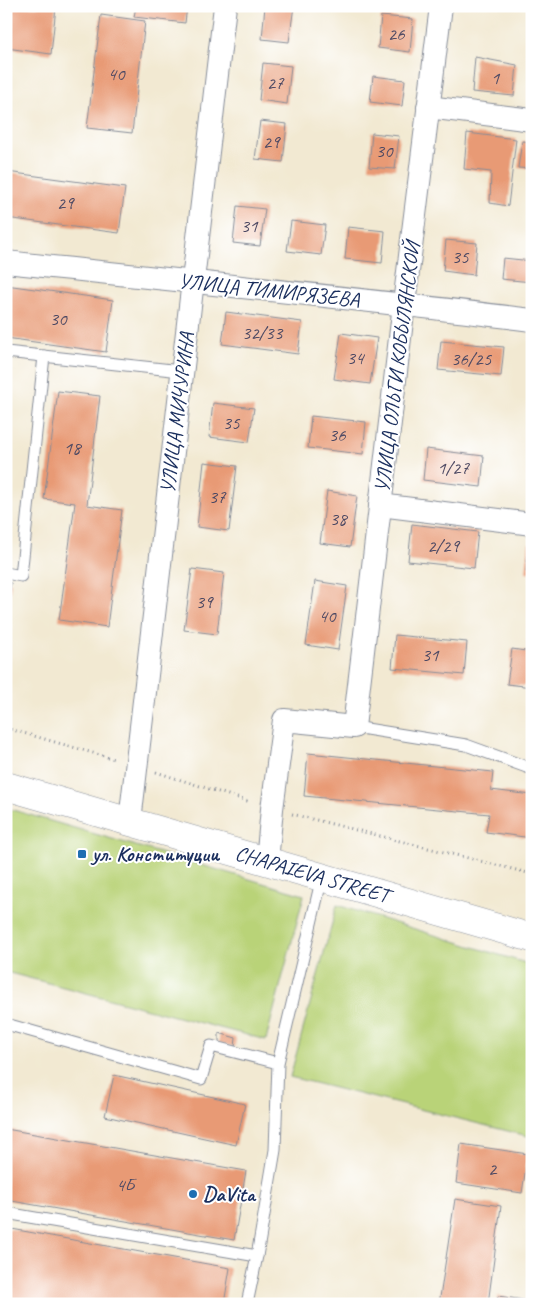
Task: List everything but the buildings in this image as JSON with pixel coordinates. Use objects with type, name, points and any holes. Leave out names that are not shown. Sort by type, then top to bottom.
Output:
[{"type":"main road","name":"CHAPAIEVA STREET","points":[[6,786],[532,938]]},
{"type":"street","name":"УЛИЦА МИЧУРИНА","points":[[130,821],[225,6]]},
{"type":"street","name":"УЛИЦА ОЛЬГИ КОБЫЛЯНСКОЙ","points":[[354,727],[441,6]]},
{"type":"street","points":[[428,107],[532,120]]},
{"type":"street","name":"УЛИЦА ТИМИРЯЗЕВА","points":[[6,262],[404,304],[532,320]]},
{"type":"street","points":[[380,505],[532,524]]},
{"type":"street","points":[[267,861],[284,720],[354,727]]},
{"type":"lane","points":[[6,352],[182,371]]},
{"type":"lane","points":[[6,574],[21,576],[44,356]]},
{"type":"lane","points":[[354,727],[466,744],[532,769]]},
{"type":"lane","points":[[247,1304],[275,1150],[278,1063],[322,877]]},
{"type":"lane","points":[[6,1024],[201,1079],[211,1046],[278,1063]]},
{"type":"lane","points":[[6,1213],[257,1256]]},
{"type":"green space","points":[[6,808],[304,895],[266,1040],[6,972]]},
{"type":"green space","points":[[337,905],[532,965],[532,1137],[290,1077]]},
{"type":"place","name":"ул. Конституции","points":[[82,854]]},
{"type":"place","name":"DaVita","points":[[193,1194]]}]
